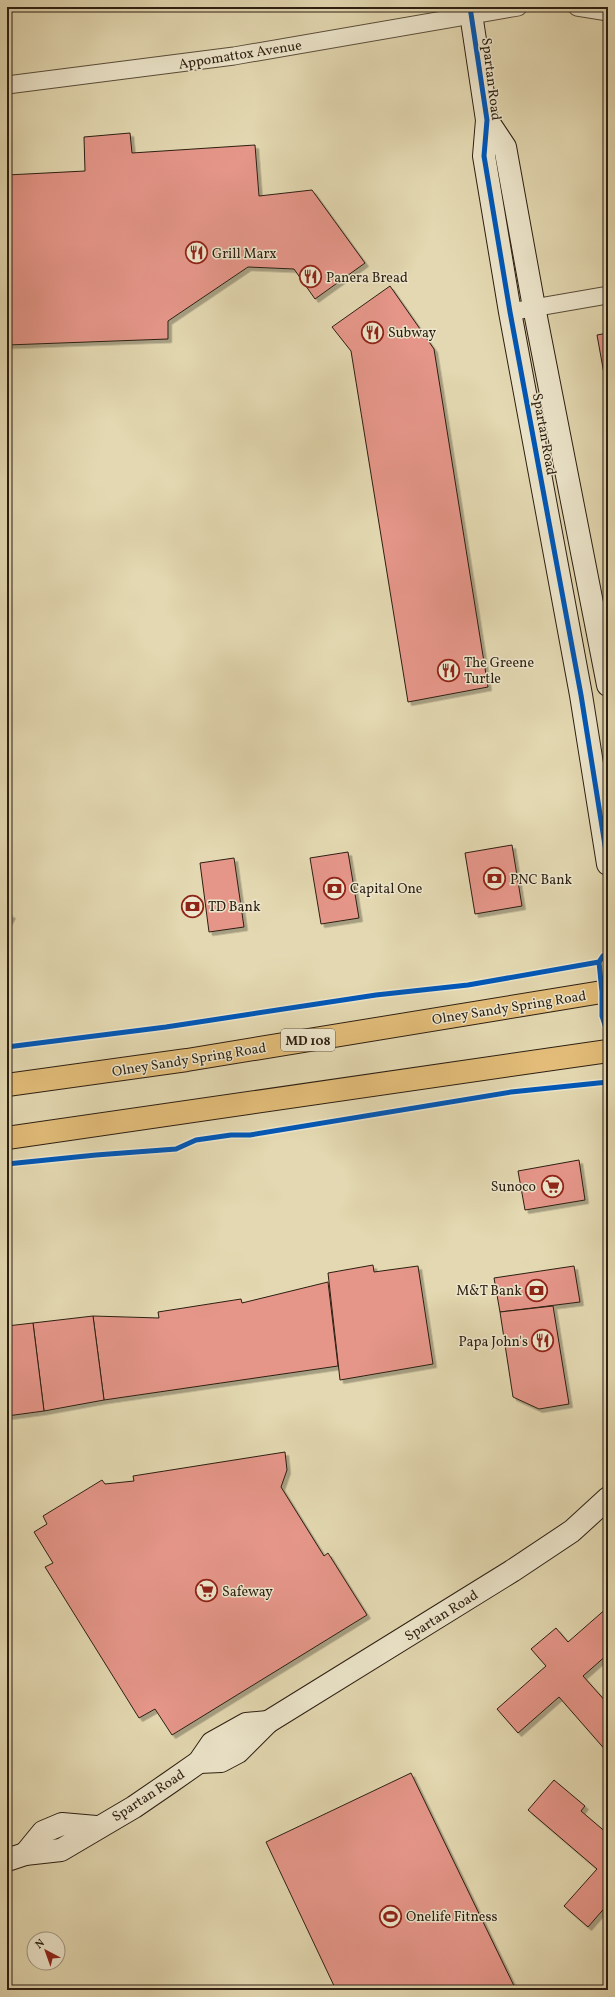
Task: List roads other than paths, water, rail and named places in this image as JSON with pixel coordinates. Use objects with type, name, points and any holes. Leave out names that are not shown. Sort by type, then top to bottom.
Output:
[{"type":"main road","name":"Olney Sandy Spring Road","points":[[7,1085],[194,1059],[608,991]]},
{"type":"main road","points":[[7,1138],[608,1051]]},
{"type":"street","name":"Appomattox Avenue","points":[[7,85],[234,56],[471,11],[518,7]]},
{"type":"street","points":[[577,7],[608,12]]},
{"type":"street","name":"Spartan Road","points":[[471,11],[487,120],[484,156],[510,312],[581,695],[608,864]]},
{"type":"street","name":"Spartan Road","points":[[487,120],[505,147],[534,307],[608,684]]},
{"type":"street","points":[[510,312],[608,296]]},
{"type":"street","name":"Spartan Road","points":[[16,1857],[43,1832],[62,1824],[96,1828],[134,1807],[199,1762],[212,1743],[246,1724],[268,1722],[572,1532],[607,1500]]},
{"type":"place","name":"Grill Marx","points":[[197,253]]},
{"type":"place","name":"Panera Bread","points":[[311,277]]},
{"type":"place","name":"Subway","points":[[372,332]]},
{"type":"place","name":"The Greene Turtle","points":[[448,670]]},
{"type":"place","name":"PNC Bank","points":[[494,879]]},
{"type":"place","name":"Capital One","points":[[335,888]]},
{"type":"place","name":"TD Bank","points":[[193,906]]},
{"type":"place","name":"Sunoco","points":[[552,1186]]},
{"type":"place","name":"M&T Bank","points":[[537,1290]]},
{"type":"place","name":"Papa John's","points":[[543,1341]]},
{"type":"place","name":"Safeway","points":[[206,1591]]},
{"type":"place","name":"Onelife Fitness","points":[[390,1916]]}]
